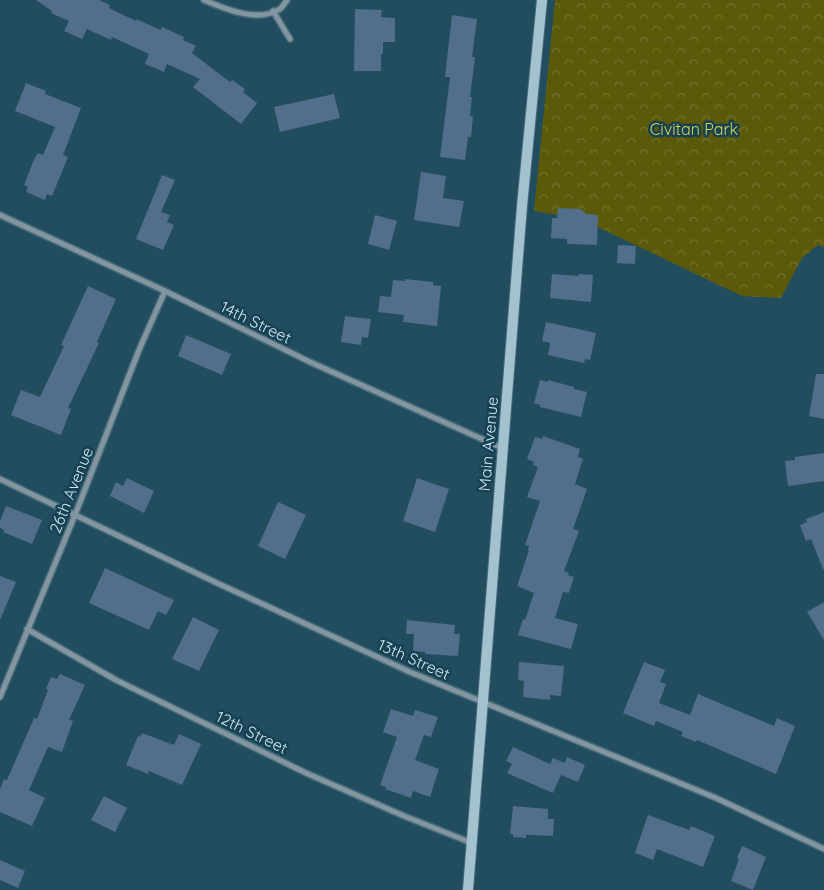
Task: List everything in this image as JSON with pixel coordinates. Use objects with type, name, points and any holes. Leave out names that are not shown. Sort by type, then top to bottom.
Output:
[{"type":"main road","name":"Main Avenue","points":[[468,890],[522,206],[542,0]]},
{"type":"street","points":[[204,0],[235,11],[257,16],[280,9],[287,0]]},
{"type":"street","points":[[273,11],[290,39]]},
{"type":"street","name":"14th Street","points":[[0,215],[310,362],[502,448]]},
{"type":"street","name":"26th Avenue","points":[[0,697],[75,515],[139,350],[165,292]]},
{"type":"street","name":"13th Street","points":[[0,479],[217,583],[410,672],[716,798],[824,849]]},
{"type":"street","name":"12th Street","points":[[27,629],[116,680],[306,773],[472,844]]},
{"type":"green space","name":"Civitan Park","points":[[555,0],[824,0],[824,247],[818,245],[802,258],[781,298],[742,296],[581,219],[534,211]]},
{"type":"building","points":[[36,0],[99,0],[110,5],[109,8],[136,21],[136,19],[161,30],[162,27],[184,37],[183,40],[196,46],[192,53],[230,82],[232,80],[245,89],[243,92],[257,103],[241,124],[193,87],[200,79],[167,64],[164,72],[145,64],[149,54],[112,37],[111,40],[87,29],[82,39],[64,31],[69,21],[51,13],[52,11]]},
{"type":"building","points":[[355,9],[382,10],[381,17],[395,18],[395,42],[383,42],[381,71],[354,71]]},
{"type":"building","points":[[452,15],[477,19],[472,57],[475,57],[470,97],[472,97],[470,116],[473,117],[471,137],[468,137],[465,160],[440,157],[450,77],[445,77]]},
{"type":"building","points":[[26,83],[46,91],[45,94],[81,108],[63,155],[68,157],[52,196],[47,194],[45,200],[26,192],[28,187],[24,185],[35,157],[38,153],[43,155],[55,127],[15,111]]},
{"type":"building","points":[[334,94],[340,118],[280,132],[274,107]]},
{"type":"building","points":[[421,172],[446,176],[443,198],[464,201],[459,227],[414,220]]},
{"type":"building","points":[[162,175],[175,180],[161,212],[170,215],[167,222],[174,225],[163,250],[136,239]]},
{"type":"building","points":[[558,208],[580,209],[587,214],[598,215],[597,245],[567,244],[567,239],[551,238],[552,218],[557,218]]},
{"type":"building","points":[[375,215],[397,221],[389,250],[368,244]]},
{"type":"building","points":[[618,245],[636,246],[635,264],[617,263]]},
{"type":"building","points":[[552,274],[593,275],[591,302],[550,298]]},
{"type":"building","points":[[405,279],[433,282],[433,285],[441,286],[437,326],[403,322],[404,315],[378,312],[380,296],[391,297],[393,280],[405,281]]},
{"type":"building","points":[[88,286],[116,299],[97,342],[99,343],[68,408],[71,409],[61,435],[11,415],[21,390],[40,397],[64,346],[61,345]]},
{"type":"building","points":[[345,316],[371,319],[368,338],[362,337],[361,345],[341,342]]},
{"type":"building","points":[[546,322],[596,333],[590,360],[585,359],[584,363],[548,355],[550,343],[542,341]]},
{"type":"building","points":[[186,335],[231,354],[222,375],[178,356]]},
{"type":"building","points":[[816,374],[824,374],[824,419],[809,416]]},
{"type":"building","points":[[540,380],[548,382],[548,380],[587,392],[581,417],[540,407],[540,405],[534,403]]},
{"type":"building","points":[[543,436],[580,449],[578,457],[583,459],[575,484],[587,489],[573,529],[579,531],[564,571],[574,577],[569,593],[563,592],[555,618],[578,624],[571,649],[518,635],[534,593],[517,586],[529,550],[529,546],[525,545],[540,501],[527,497],[538,467],[533,465],[534,462],[527,459],[535,437],[542,439]]},
{"type":"building","points":[[824,453],[824,481],[788,486],[785,461],[795,460],[795,457]]},
{"type":"building","points":[[127,478],[154,491],[144,513],[110,496],[116,482],[123,486]]},
{"type":"building","points":[[417,478],[449,489],[435,532],[403,521]]},
{"type":"building","points":[[278,502],[306,515],[285,559],[258,546]]},
{"type":"building","points":[[6,506],[42,520],[32,544],[3,532],[4,530],[0,528],[0,521]]},
{"type":"building","points":[[824,512],[823,569],[811,539],[806,541],[800,525],[807,522],[806,519]]},
{"type":"building","points":[[105,568],[174,600],[166,615],[158,611],[149,630],[89,603]]},
{"type":"building","points":[[0,576],[16,582],[0,620]]},
{"type":"building","points":[[824,602],[824,640],[807,612]]},
{"type":"building","points":[[193,617],[219,630],[199,671],[172,659]]},
{"type":"building","points":[[407,620],[455,625],[454,634],[460,634],[458,656],[425,654],[425,652],[413,651],[414,634],[406,634]]},
{"type":"building","points":[[519,662],[564,666],[561,696],[550,695],[550,700],[523,697],[524,681],[518,680]]},
{"type":"building","points":[[644,662],[665,670],[660,682],[666,684],[659,703],[690,715],[698,694],[774,726],[777,718],[795,726],[776,774],[697,740],[696,742],[681,736],[683,732],[656,721],[654,726],[623,713]]},
{"type":"building","points":[[60,674],[85,685],[69,720],[73,721],[62,752],[48,747],[29,790],[45,798],[32,826],[0,812],[0,789],[4,779],[7,780],[34,718],[37,719],[51,677],[57,679]]},
{"type":"building","points":[[391,709],[413,716],[415,710],[438,717],[431,737],[424,735],[415,760],[439,769],[430,797],[413,791],[411,798],[385,789],[386,787],[380,785],[397,737],[383,732]]},
{"type":"building","points":[[142,733],[174,745],[179,734],[201,744],[182,785],[149,771],[148,774],[126,765],[138,736],[140,737]]},
{"type":"building","points":[[513,747],[550,764],[553,758],[565,763],[567,757],[585,765],[578,782],[561,775],[553,793],[507,773],[512,764],[506,761]]},
{"type":"building","points":[[104,796],[127,808],[115,832],[91,820]]},
{"type":"building","points":[[513,806],[548,809],[548,819],[554,819],[553,836],[526,835],[526,838],[513,837],[513,834],[510,834]]},
{"type":"building","points":[[648,815],[689,830],[691,826],[715,836],[703,867],[657,849],[653,860],[635,853]]},
{"type":"building","points":[[742,846],[766,857],[753,890],[731,881]]},
{"type":"building","points":[[0,860],[25,871],[18,888],[0,880]]}]
